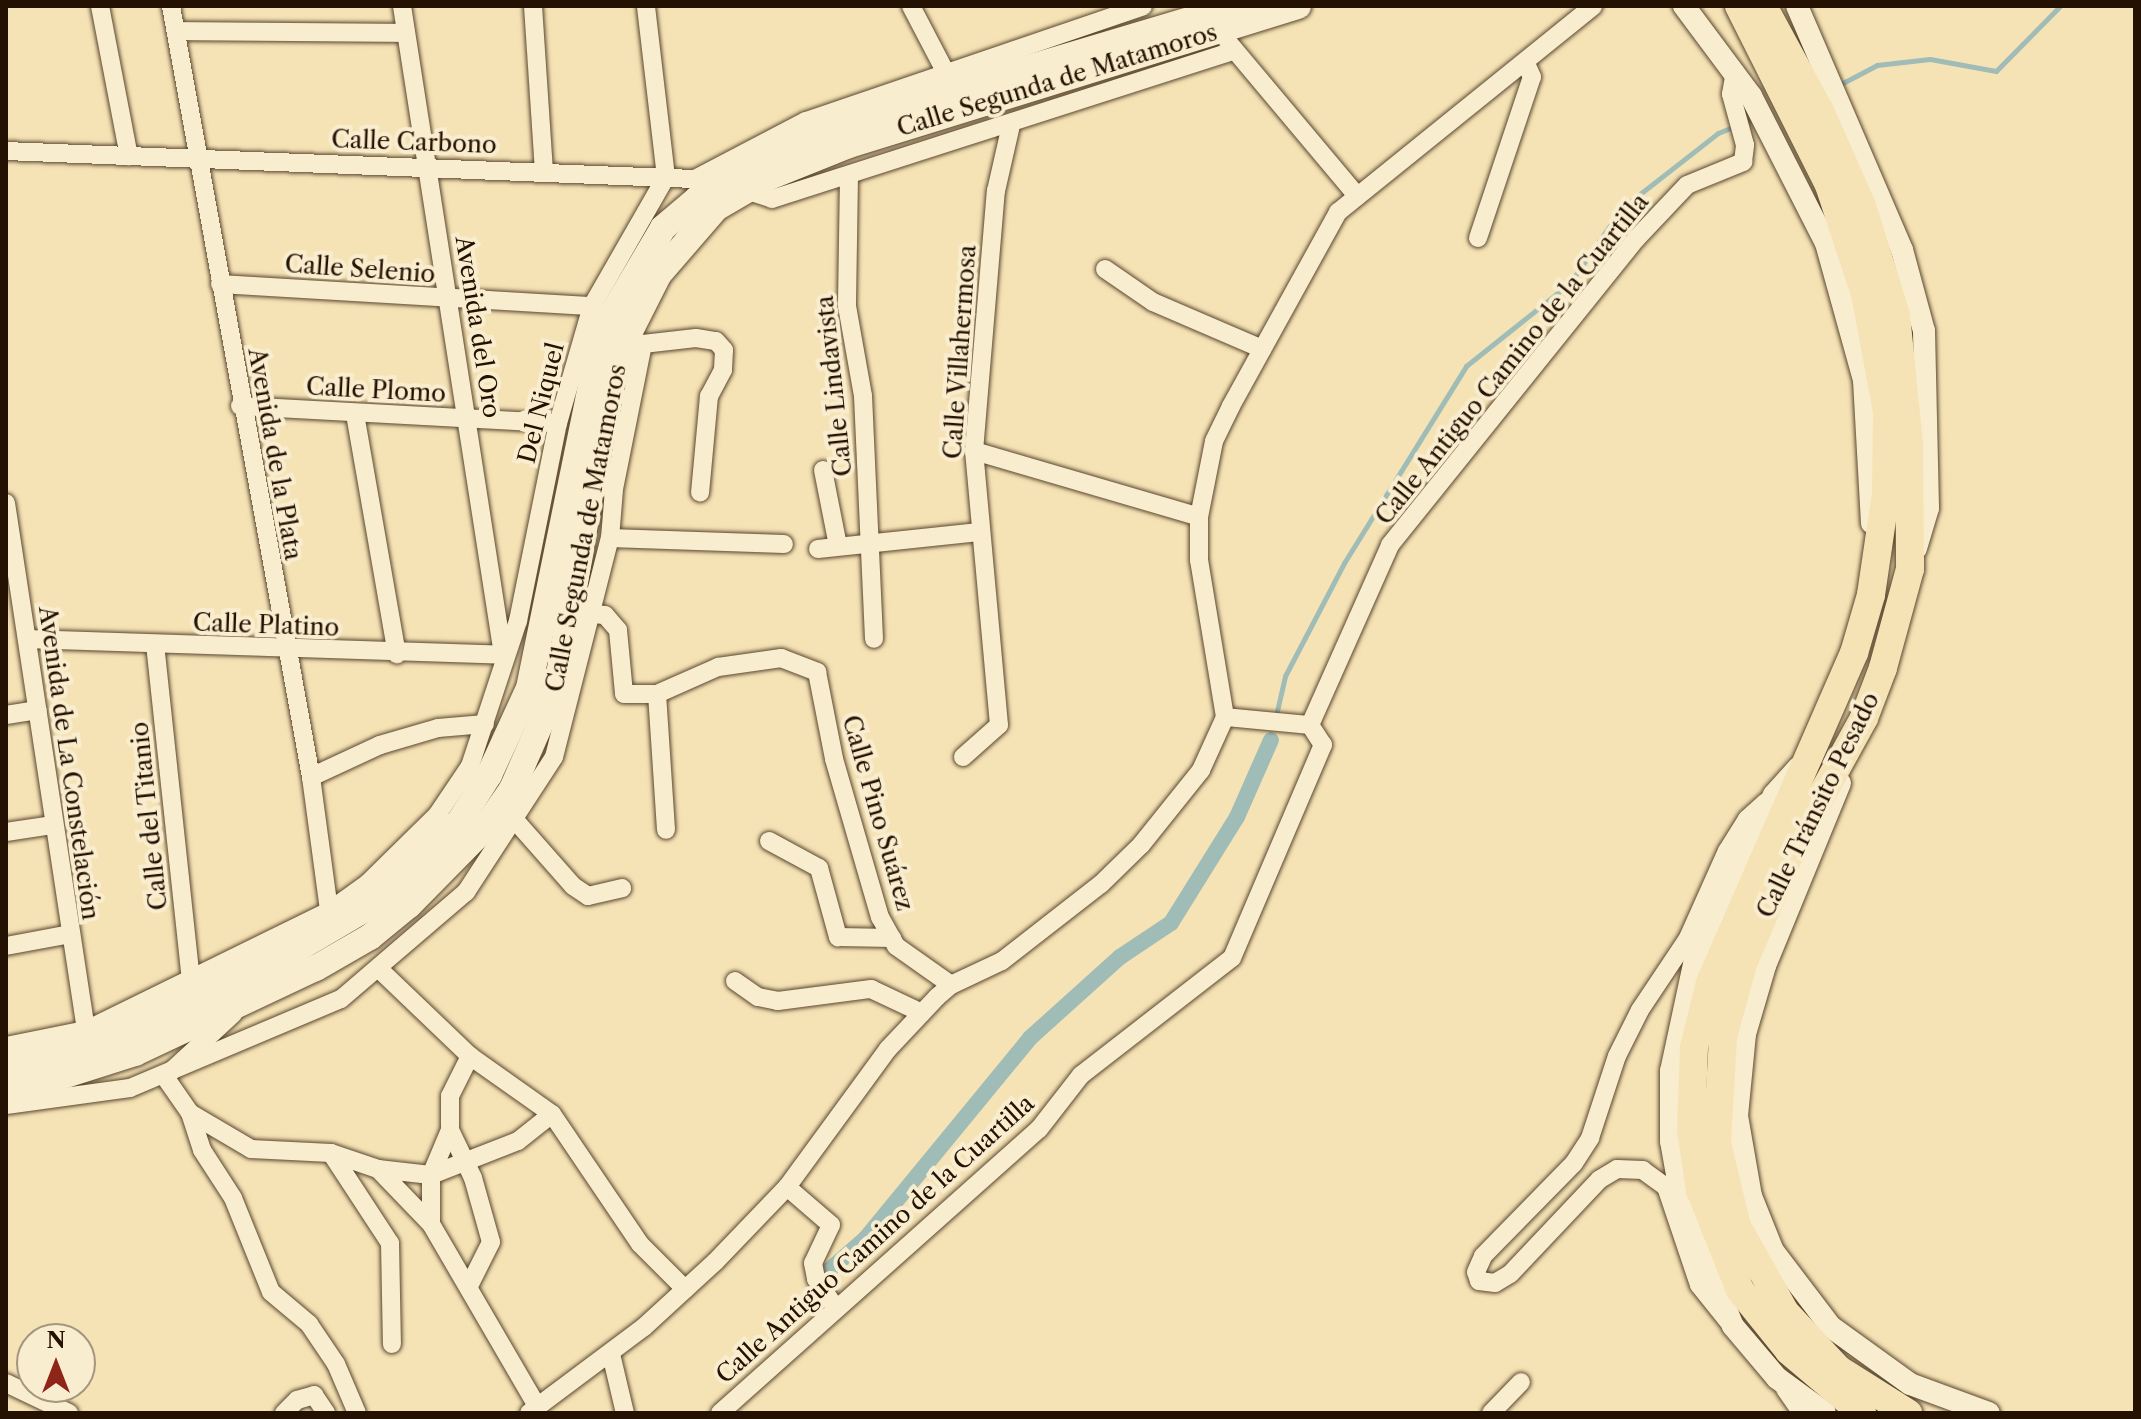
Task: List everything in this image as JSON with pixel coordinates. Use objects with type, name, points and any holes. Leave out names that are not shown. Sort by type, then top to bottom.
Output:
[{"type":"main road","name":"Calle Segunda de Matamoros","points":[[6,1060],[44,1057],[94,1044],[280,959],[372,905],[459,822],[489,775],[529,688],[579,434],[611,316],[663,228],[735,187],[849,145],[1226,25],[1298,6]]},
{"type":"main road","name":"Calle Tránsito Pesado","points":[[1739,6],[1822,117],[1847,236],[1882,367],[1886,493],[1871,595],[1854,653],[1710,983],[1694,1047],[1691,1130],[1700,1190],[1740,1290],[1796,1358],[1862,1413]]},
{"type":"main road","name":"Calle Tránsito Pesado","points":[[1763,6],[1822,117],[1867,220],[1896,315],[1908,428],[1910,569],[1883,668],[1849,750],[1792,849],[1743,964],[1723,1037],[1717,1143],[1737,1226],[1785,1312],[1838,1369],[1908,1413]]},
{"type":"main road","name":"Calle Segunda de Matamoros","points":[[6,1084],[85,1072],[238,1009],[370,937],[456,863],[512,789],[557,686],[606,403],[627,337],[659,274],[735,187]]},
{"type":"street","points":[[100,6],[129,156]]},
{"type":"street","name":"Avenida de la Plata","points":[[171,6],[240,406],[311,777],[329,911]]},
{"type":"street","name":"Avenida del Oro","points":[[402,6],[503,655]]},
{"type":"street","points":[[533,6],[544,171]]},
{"type":"street","points":[[646,6],[666,177]]},
{"type":"street","points":[[911,6],[947,75]]},
{"type":"street","points":[[695,179],[806,121],[1143,6]]},
{"type":"street","points":[[378,1169],[431,1224],[469,1286],[534,1410],[611,1354],[685,1289],[787,1187],[888,1049],[922,1013],[951,985],[1002,961],[1124,864],[1201,770],[1225,717],[1199,560],[1199,517],[1214,441],[1332,219],[1593,6]]},
{"type":"street","points":[[1685,6],[1751,96],[1788,164],[1841,285],[1864,380],[1872,477],[1871,595]]},
{"type":"street","points":[[1797,6],[1818,53],[1822,117]]},
{"type":"street","points":[[1226,25],[1357,196]]},
{"type":"street","name":"Calle Carbono","points":[[6,151],[666,177],[735,187],[772,199],[1011,125],[1137,78],[1226,25]]},
{"type":"street","points":[[176,31],[406,33]]},
{"type":"street","points":[[1478,238],[1532,77],[1525,61]]},
{"type":"street","name":"Calle Antiguo Camino de la Cuartilla","points":[[720,1413],[1039,1129],[1081,1075],[1232,958],[1323,745],[1310,725],[1390,545],[1636,239],[1687,185],[1743,162],[1740,130],[1733,112],[1735,71]]},
{"type":"street","name":"Calle Villahermosa","points":[[963,757],[999,725],[974,451],[996,191],[1011,125]]},
{"type":"street","name":"Calle Lindavista","points":[[849,176],[847,306],[863,396],[874,639]]},
{"type":"street","name":"Del Niquel","points":[[503,655],[518,621],[558,423],[592,306],[666,177]]},
{"type":"street","points":[[1105,269],[1153,302],[1262,349]]},
{"type":"street","name":"Calle Selenio","points":[[220,284],[592,306]]},
{"type":"street","points":[[6,1105],[130,1088],[165,1077],[341,999],[380,970],[466,892],[554,757],[610,538],[614,489],[643,344],[696,338],[716,341],[724,350],[723,370],[709,396],[700,493]]},
{"type":"street","points":[[606,403],[614,489]]},
{"type":"street","name":"Calle Plomo","points":[[240,406],[558,423]]},
{"type":"street","points":[[355,414],[397,654]]},
{"type":"street","points":[[974,451],[1199,517]]},
{"type":"street","points":[[823,470],[838,546]]},
{"type":"street","name":"Avenida de La Constelación","points":[[6,503],[13,597],[27,639],[86,1030]]},
{"type":"street","points":[[818,549],[979,532]]},
{"type":"street","points":[[610,538],[784,544]]},
{"type":"street","points":[[592,614],[605,615],[618,630],[624,694],[657,694],[666,830]]},
{"type":"street","name":"Calle Platino","points":[[27,639],[287,651],[503,655]]},
{"type":"street","name":"Calle del Titanio","points":[[155,644],[191,983]]},
{"type":"street","points":[[6,1046],[86,1030],[191,983],[329,911],[368,883],[437,815],[470,766],[485,724],[503,655]]},
{"type":"street","name":"Calle Pino Suárez","points":[[657,694],[718,667],[781,658],[817,672],[834,759],[880,917],[892,938],[951,985]]},
{"type":"street","points":[[6,715],[38,710]]},
{"type":"street","points":[[1225,717],[1310,725]]},
{"type":"street","points":[[311,777],[380,745],[438,728],[485,724]]},
{"type":"street","points":[[1849,750],[1752,1004],[1739,1068],[1744,1166],[1773,1251],[1831,1327],[1910,1384],[1989,1413]]},
{"type":"street","points":[[1802,1413],[1779,1380],[1699,1285],[1666,1187],[1643,1170],[1617,1169],[1599,1180],[1510,1274],[1495,1283],[1479,1281],[1476,1272],[1483,1256],[1574,1163],[1590,1138],[1617,1056],[1640,1010],[1688,938],[1727,851],[1747,819],[1774,795],[1809,755]]},
{"type":"street","points":[[1733,1326],[1682,1203],[1671,1141],[1671,1071],[1694,964],[1720,899],[1774,795]]},
{"type":"street","points":[[514,819],[573,886],[588,896],[622,888]]},
{"type":"street","points":[[6,832],[53,825]]},
{"type":"street","points":[[769,841],[819,868],[838,937],[892,938]]},
{"type":"street","points":[[6,946],[70,934]]},
{"type":"street","points":[[380,970],[470,1056],[552,1114],[640,1244],[685,1289]]},
{"type":"street","points":[[735,981],[758,997],[778,1001],[871,989],[922,1013]]},
{"type":"street","points":[[165,1077],[238,1009]]},
{"type":"street","points":[[431,1224],[431,1175],[450,1130],[450,1096],[470,1056]]},
{"type":"street","points":[[165,1077],[190,1113],[202,1150],[233,1198],[271,1292],[309,1324],[336,1364],[357,1413]]},
{"type":"street","points":[[190,1113],[251,1149],[331,1153],[378,1169],[431,1175],[466,1164],[518,1141],[552,1114]]},
{"type":"street","points":[[450,1130],[466,1164],[491,1242],[469,1286]]},
{"type":"street","points":[[331,1153],[390,1243],[392,1344]]},
{"type":"street","points":[[787,1187],[831,1225],[813,1263],[816,1279],[836,1309]]},
{"type":"street","points":[[611,1354],[625,1413]]},
{"type":"street","points":[[1779,1380],[1825,1413]]},
{"type":"street","points":[[1491,1413],[1521,1382]]},
{"type":"street","points":[[6,1383],[69,1413]]},
{"type":"street","points":[[284,1413],[297,1400],[323,1406]]},
{"type":"waterway","points":[[1839,85],[1877,65],[1930,59],[1996,71],[2060,6]]},
{"type":"waterway","points":[[1277,711],[1285,676],[1344,563],[1466,366],[1570,283],[1622,208],[1718,133],[1755,118]]},
{"type":"waterway","points":[[826,1273],[865,1239],[1030,1038],[1120,957],[1171,923],[1237,817],[1271,740]]}]
